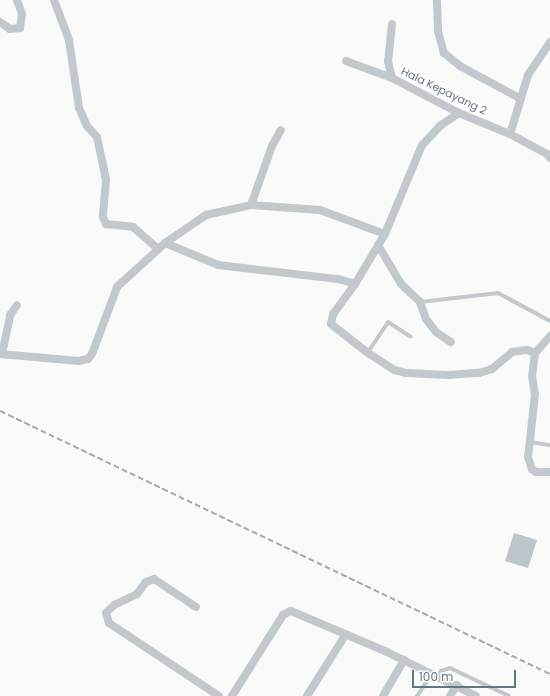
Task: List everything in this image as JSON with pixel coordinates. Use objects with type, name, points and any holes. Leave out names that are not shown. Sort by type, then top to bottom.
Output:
[{"type":"street","points":[[0,22],[10,29],[20,28],[22,14],[17,0]]},
{"type":"street","points":[[54,0],[69,40],[79,108],[87,126],[97,137],[106,180],[103,216],[106,224],[133,227],[158,249]]},
{"type":"street","points":[[437,0],[438,31],[444,53],[460,66],[521,99]]},
{"type":"street","points":[[392,24],[388,61],[392,78]]},
{"type":"street","points":[[510,134],[528,75],[550,42]]},
{"type":"street","name":"Hala Kepayang 2","points":[[346,61],[392,78],[459,114],[510,134],[547,154],[550,158]]},
{"type":"street","points":[[459,114],[440,126],[422,146],[385,234],[355,284],[332,314],[331,324],[368,353],[394,370],[448,375],[479,373],[492,368],[507,356],[519,350],[535,353]]},
{"type":"street","points":[[252,205],[272,146],[281,130]]},
{"type":"street","points":[[17,305],[10,315],[1,354],[79,361],[88,359],[92,354],[118,287],[165,243],[206,215],[252,205],[320,210],[385,234]]},
{"type":"street","points":[[165,243],[218,265],[338,279],[355,284]]},
{"type":"street","points":[[378,245],[401,284],[420,302],[426,319],[436,332],[451,342]]},
{"type":"street","points":[[550,336],[535,353],[532,376],[535,394],[528,457],[532,469],[536,472],[550,472]]},
{"type":"street","points":[[196,607],[154,579],[146,582],[137,594],[114,605],[106,613],[109,623],[219,696]]},
{"type":"street","points":[[232,696],[283,615],[291,611],[387,652],[457,685],[476,696]]},
{"type":"street","points":[[307,696],[346,634]]},
{"type":"street","points":[[383,696],[404,660]]},
{"type":"street","points":[[450,696],[457,685]]},
{"type":"lane","points":[[420,302],[498,293],[550,321]]},
{"type":"lane","points":[[368,353],[388,322],[411,337]]},
{"type":"lane","points":[[530,442],[550,445]]},
{"type":"lane","points":[[417,696],[435,675],[450,668],[509,696]]},
{"type":"lane","points":[[387,696],[389,687]]},
{"type":"shaded area","points":[[514,533],[537,540],[528,568],[505,561]]},
{"type":"railway","points":[[0,411],[550,674]]}]
